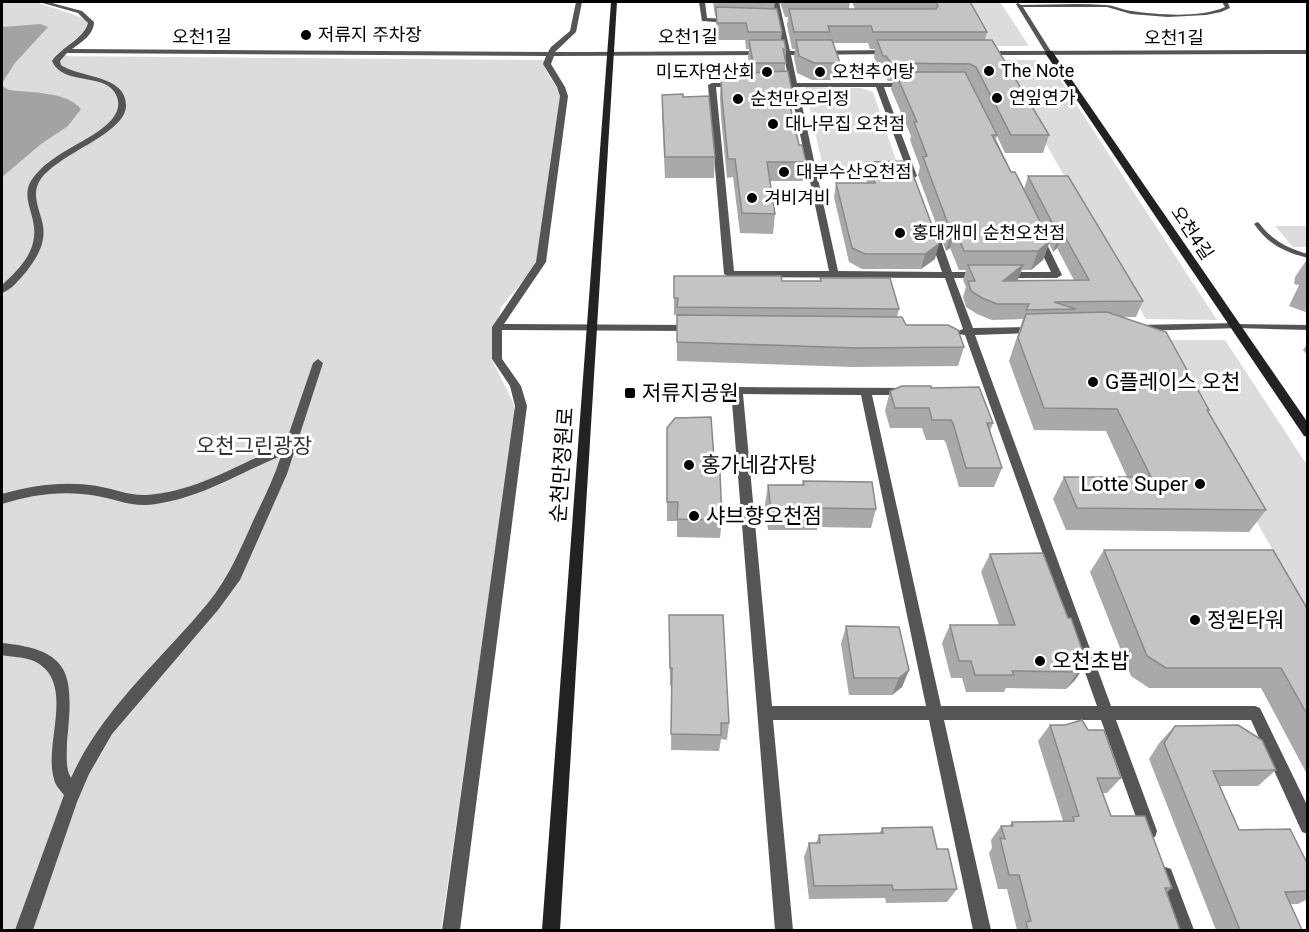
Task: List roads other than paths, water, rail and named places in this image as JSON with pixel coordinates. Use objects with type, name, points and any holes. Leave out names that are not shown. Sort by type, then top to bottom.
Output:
[{"type":"main road","name":"순천만정원로","points":[[551,930],[614,2]]},
{"type":"main road","name":"오천4길","points":[[1049,53],[1308,433]]},
{"type":"street","points":[[2,290],[27,264],[35,250],[39,224],[30,191],[36,179],[64,155],[111,126],[117,118],[122,103],[117,91],[106,82],[72,75],[58,66],[56,61],[61,53],[90,31],[93,23],[80,12],[42,2]]},
{"type":"street","points":[[451,930],[521,406],[515,386],[497,359],[498,327],[541,262],[564,96],[561,86],[547,64],[549,54],[573,32],[579,2]]},
{"type":"street","points":[[702,2],[704,21],[736,21]]},
{"type":"street","points":[[776,2],[834,274]]},
{"type":"street","points":[[769,21],[790,21]]},
{"type":"street","name":"오천1길","points":[[69,51],[549,54],[900,52]]},
{"type":"street","name":"오천1길","points":[[980,53],[1308,52]]},
{"type":"street","points":[[712,85],[879,85],[965,85],[1056,275],[729,274],[712,85]]},
{"type":"street","points":[[879,85],[916,186]]},
{"type":"street","points":[[928,219],[968,332],[985,392],[1154,844]]},
{"type":"street","points":[[1131,328],[1236,326]]},
{"type":"street","points":[[498,327],[697,328]]},
{"type":"street","points":[[945,332],[1050,330]]},
{"type":"street","points":[[24,930],[72,793],[83,769],[107,729],[213,606],[235,576],[276,484],[318,363]]},
{"type":"street","points":[[784,930],[737,390],[922,392]]},
{"type":"street","points":[[866,391],[982,930]]},
{"type":"street","points":[[2,499],[30,490],[64,488],[99,492],[135,500],[162,499],[195,490],[261,458],[290,448]]},
{"type":"street","points":[[2,649],[33,653],[55,667],[60,678],[63,706],[59,776],[64,787],[72,793]]},
{"type":"street","points":[[766,713],[1255,713],[1308,826]]},
{"type":"street","points":[[1162,866],[1185,930]]},
{"type":"lane","points":[[1224,2],[1308,2]]},
{"type":"lane","points":[[1018,4],[1108,6],[1114,10],[1132,14],[1186,15],[1224,10],[1228,7],[1224,2]]},
{"type":"lane","points":[[1018,4],[1049,53]]},
{"type":"lane","points":[[1257,224],[1266,237],[1285,250],[1308,256]]},
{"type":"lane","points":[[1236,326],[1308,328]]},
{"type":"place","name":"저류지 주차장","points":[[306,35]]},
{"type":"place","name":"The Note","points":[[989,71]]},
{"type":"place","name":"미도자연산회","points":[[767,72]]},
{"type":"place","name":"오천추어탕","points":[[820,72]]},
{"type":"place","name":"연잎연가","points":[[997,98]]},
{"type":"place","name":"순천만오리정","points":[[738,99]]},
{"type":"place","name":"대나무집 오천점","points":[[773,124]]},
{"type":"place","name":"대부수산오천점","points":[[784,172]]},
{"type":"place","name":"겨비겨비","points":[[752,198]]},
{"type":"place","name":"홍대개미 순천오천점","points":[[900,233]]},
{"type":"place","name":"G플레이스 오천","points":[[1093,382]]},
{"type":"place","name":"저류지공원","points":[[630,393]]},
{"type":"place","name":"홍가네감자탕","points":[[689,465]]},
{"type":"place","name":"Lotte Super","points":[[1200,484]]},
{"type":"place","name":"샤브향오천점","points":[[694,516]]},
{"type":"place","name":"정원타워","points":[[1195,620]]},
{"type":"place","name":"오천초밥","points":[[1040,661]]},
{"type":"park label","name":"오천그린광장","points":[[254,446]]}]
